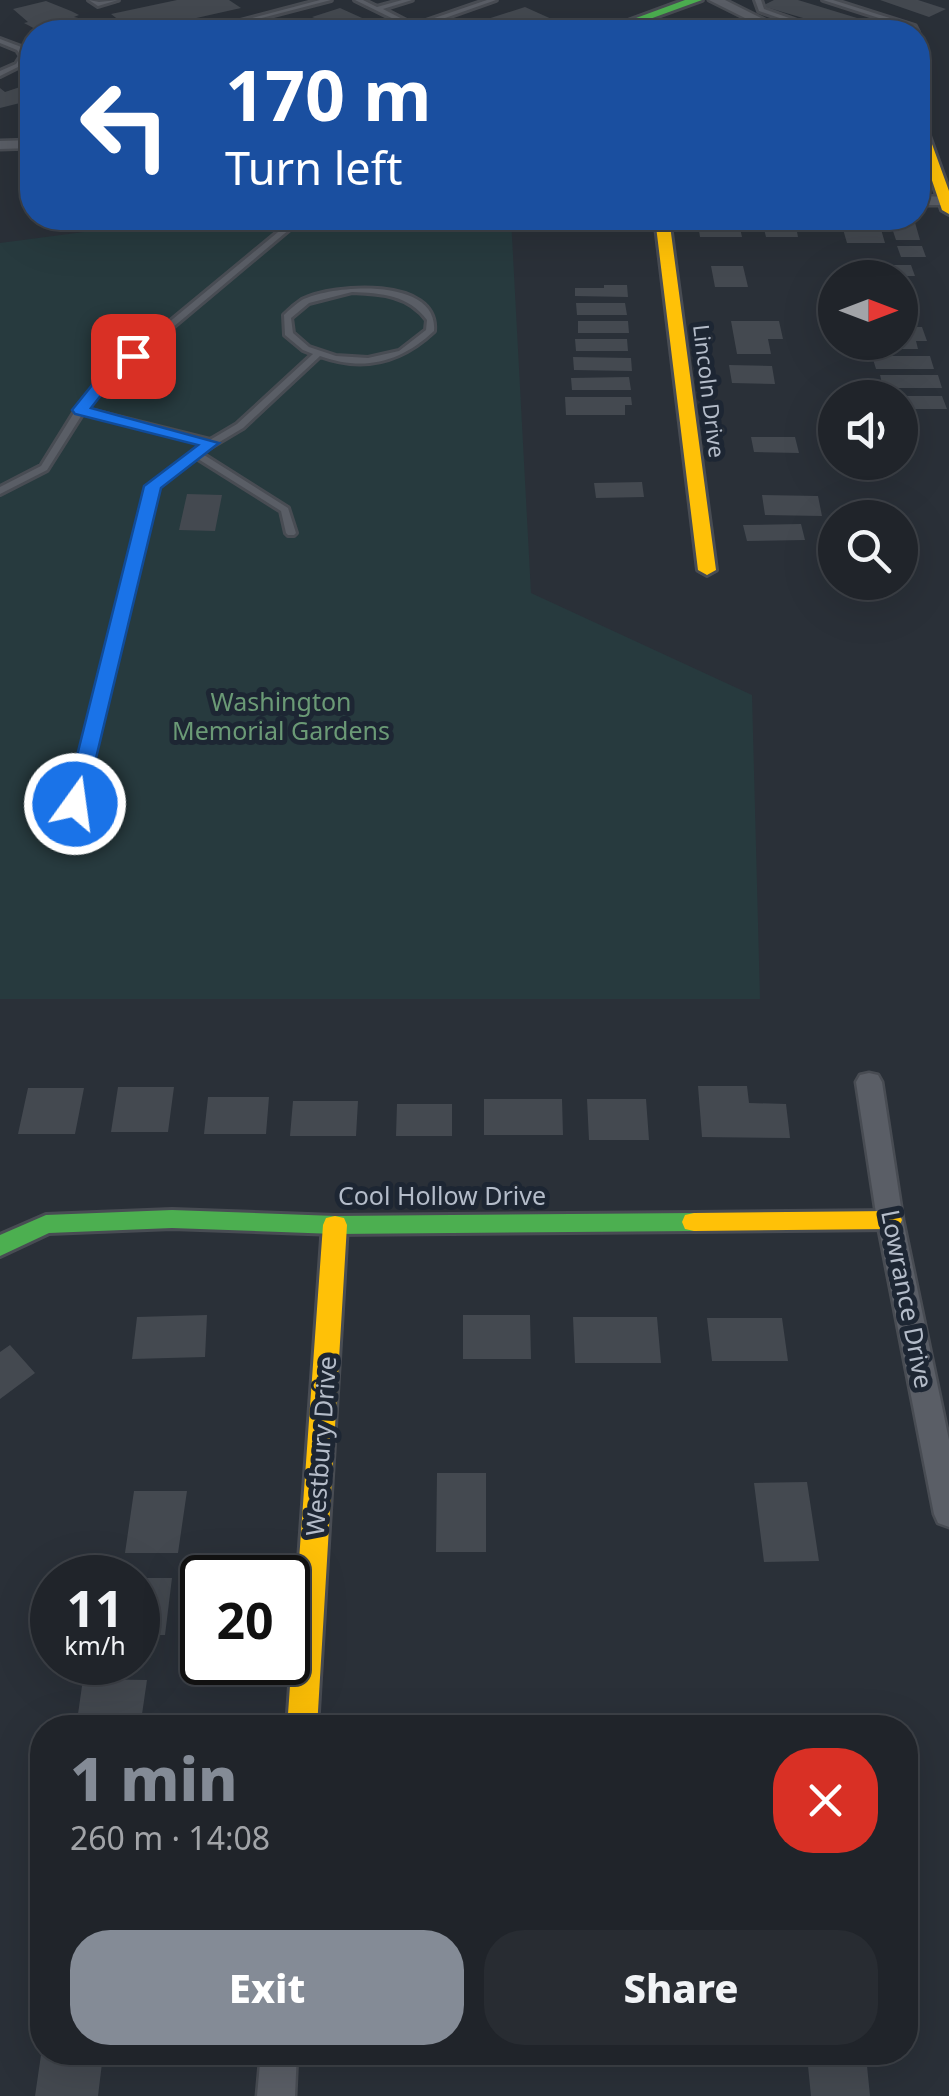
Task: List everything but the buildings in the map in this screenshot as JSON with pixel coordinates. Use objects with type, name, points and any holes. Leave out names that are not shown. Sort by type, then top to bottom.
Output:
[{"type":"street","points":[[715,0],[757,20]]},
{"type":"street","points":[[636,20],[686,1]]},
{"type":"street","points":[[930,155],[948,205]]},
{"type":"street","name":"Lincoln Drive","points":[[664,230],[707,570]]},
{"type":"street","name":"Lowrance Drive","points":[[869,1082],[890,1220],[949,1514]]},
{"type":"street","name":"Cool Hollow Drive","points":[[0,1246],[46,1224],[172,1219],[335,1225],[890,1220]]},
{"type":"street","name":"Westbury Drive","points":[[303,1715],[335,1225]]},
{"type":"street","points":[[276,2096],[279,2065]]},
{"type":"lane","points":[[92,0],[98,4],[114,0]]},
{"type":"lane","points":[[249,20],[328,0]]},
{"type":"lane","points":[[358,0],[401,20]]},
{"type":"lane","points":[[378,9],[409,0]]},
{"type":"lane","points":[[432,20],[494,0]]},
{"type":"lane","points":[[758,0],[761,10],[790,20]]},
{"type":"lane","points":[[826,0],[890,20]]},
{"type":"lane","points":[[0,41],[20,50]]},
{"type":"lane","points":[[0,491],[44,468],[80,410],[106,378],[285,230]]},
{"type":"lane","points":[[75,804],[153,486],[195,453],[240,426],[317,355],[362,360],[406,351],[422,342],[430,331],[431,320],[413,300],[385,292],[352,290],[311,298],[287,316],[284,328],[300,348],[317,355]]},
{"type":"lane","points":[[80,410],[211,443]]},
{"type":"lane","points":[[195,453],[285,510],[291,532]]},
{"type":"green space","name":"Washington Memorial Gardens","points":[[99,230],[512,230],[531,593],[752,695],[760,999],[0,999],[0,243]]},
{"type":"traffic: fast","points":[[638,20],[696,0]]},
{"type":"traffic: fast","points":[[0,1246],[46,1224],[172,1219],[335,1225],[694,1222]]},
{"type":"traffic: slow","points":[[930,156],[949,210]]},
{"type":"traffic: slow","points":[[664,230],[707,570]]},
{"type":"traffic: slow","points":[[694,1222],[890,1220]]},
{"type":"traffic: slow","points":[[303,1715],[335,1225]]},
{"type":"route","points":[[75,804],[153,486],[211,443],[80,410],[106,378],[133,356]]}]
